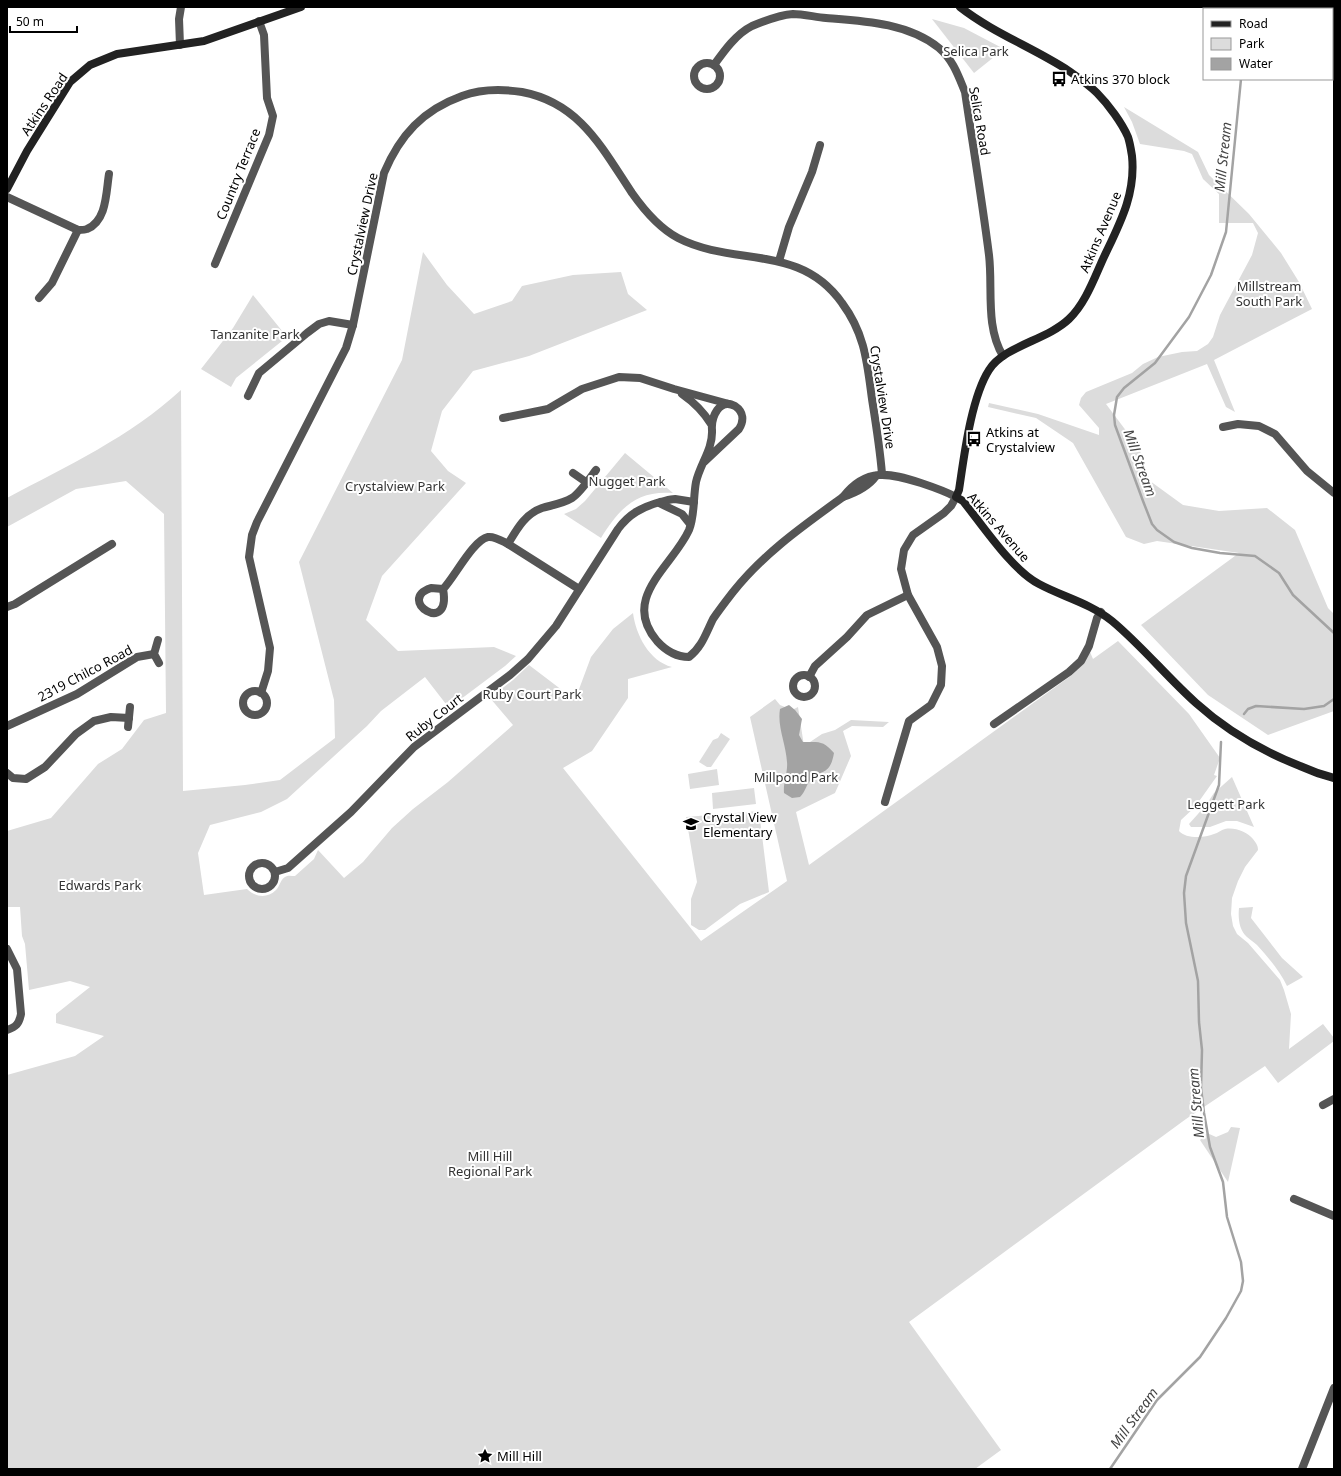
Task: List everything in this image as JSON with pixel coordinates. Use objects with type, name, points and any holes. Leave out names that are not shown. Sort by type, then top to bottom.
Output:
[{"type":"street","points":[[180,45],[178,19],[182,7]]},
{"type":"street","points":[[259,21],[301,7]]},
{"type":"street","name":"Atkins Avenue","points":[[960,7],[978,19],[1061,65],[1091,88],[1118,120],[1128,137],[1131,150],[1132,181],[1128,202],[1091,286],[1077,311],[1059,327],[1003,356],[993,364],[989,370],[980,389],[968,438],[959,490],[956,497],[964,502],[1014,564],[1026,575],[1038,584],[1101,612],[1142,649],[1196,703],[1224,726],[1260,749],[1306,769],[1334,778]]},
{"type":"street","name":"Selica Road","points":[[714,65],[732,42],[750,27],[768,19],[792,14],[872,22],[905,30],[925,39],[939,48],[951,61],[957,72],[964,92],[989,257],[990,306],[995,335],[999,349],[1003,356]]},
{"type":"street","name":"Atkins Road","points":[[7,189],[27,151],[70,82],[90,65],[117,54],[204,41],[259,21]]},
{"type":"street","name":"Country Terrace","points":[[215,264],[269,135],[272,116],[267,98],[264,35],[259,21]]},
{"type":"street","name":"Crystalview Drive","points":[[261,693],[268,671],[270,648],[249,557],[252,536],[257,522],[346,348],[353,325],[378,196],[384,173],[392,155],[414,125],[432,110],[449,101],[471,93],[494,90],[511,90],[532,94],[552,102],[575,116],[594,136],[638,201],[656,222],[677,237],[702,248],[779,261],[796,266],[818,279],[829,288],[841,301],[853,318],[867,356],[880,446],[879,475]]},
{"type":"street","points":[[779,261],[790,226],[812,172],[820,144]]},
{"type":"street","points":[[7,197],[78,230],[87,230],[97,222],[104,211],[109,174]]},
{"type":"street","points":[[39,298],[52,283],[78,230]]},
{"type":"street","points":[[248,396],[259,373],[319,324],[329,321],[353,325]]},
{"type":"street","points":[[503,418],[548,409],[582,389],[619,377],[640,378],[730,404],[741,412],[743,424],[704,462]]},
{"type":"street","points":[[674,389],[694,402],[711,424]]},
{"type":"street","points":[[730,404],[722,405],[717,409],[712,417],[711,442],[696,481],[689,529],[652,583],[647,593],[644,607],[647,622],[652,635],[661,645],[674,655],[688,657],[695,652],[700,646],[722,606],[747,575],[789,536],[843,497],[849,489],[869,476],[879,475],[902,477],[956,497],[951,506],[944,513],[913,535],[904,550],[901,569],[908,595],[937,647],[942,666],[941,685],[931,704],[909,721],[885,802]]},
{"type":"street","points":[[1223,427],[1238,424],[1259,426],[1275,434],[1307,471],[1334,493]]},
{"type":"street","points":[[508,544],[522,522],[541,509],[562,503],[574,497],[596,470]]},
{"type":"street","points":[[573,473],[586,482]]},
{"type":"street","name":"Ruby Court","points":[[275,872],[288,868],[351,812],[414,747],[510,675],[528,659],[556,626],[618,529],[626,519],[638,510],[659,502],[674,499],[694,502]]},
{"type":"street","points":[[659,502],[682,514],[690,524]]},
{"type":"street","points":[[443,589],[475,545],[488,537],[496,538],[508,544],[579,589]]},
{"type":"street","points":[[7,607],[15,604],[112,544]]},
{"type":"street","points":[[809,677],[815,666],[868,615],[908,595]]},
{"type":"street","points":[[994,724],[1069,672],[1081,661],[1089,646],[1097,618],[1101,612]]},
{"type":"street","points":[[158,640],[154,654],[159,663]]},
{"type":"street","name":"2319 Chilco Road","points":[[7,726],[77,694],[137,657],[154,654]]},
{"type":"street","points":[[7,773],[13,778],[26,779],[45,767],[76,734],[94,722],[112,717],[128,722],[130,707]]},
{"type":"street","points":[[7,949],[17,969],[21,1014],[20,1022],[16,1027],[7,1030]]},
{"type":"street","points":[[1323,1105],[1334,1099]]},
{"type":"street","points":[[1294,1199],[1334,1216]]},
{"type":"street","points":[[1302,1469],[1334,1388]]},
{"type":"green space","name":"Selica Park","points":[[932,19],[964,28],[1004,49],[974,73]]},
{"type":"green space","name":"Millstream South Park","points":[[1124,107],[1198,152],[1209,175],[1249,214],[1281,253],[1299,282],[1312,309],[1214,360],[1235,412],[1226,407],[1207,364],[1106,404],[1139,448],[1150,481],[1183,505],[1219,511],[1267,508],[1295,530],[1328,608],[1334,614],[1334,711],[1268,735],[1208,695],[1141,625],[1239,553],[1157,541],[1144,544],[1126,537],[1073,443],[1036,418],[988,407],[989,403],[1038,414],[1099,435],[1099,428],[1079,405],[1081,398],[1086,392],[1132,373],[1143,364],[1158,357],[1182,352],[1197,351],[1208,344],[1213,337],[1220,315],[1252,255],[1258,233],[1253,223],[1219,223],[1219,194],[1203,179],[1192,154],[1184,151],[1140,144],[1132,122]]},
{"type":"green space","name":"Mill Hill Regional Park","points":[[423,252],[447,285],[474,314],[512,301],[522,286],[573,275],[621,272],[628,294],[647,310],[529,356],[473,371],[442,411],[431,451],[448,471],[466,483],[382,576],[366,620],[398,651],[494,647],[516,656],[449,708],[425,677],[381,711],[367,726],[287,799],[261,812],[210,825],[198,853],[204,895],[247,889],[257,895],[269,895],[276,890],[283,878],[287,876],[295,876],[314,859],[318,850],[344,878],[363,862],[392,828],[413,809],[448,782],[513,725],[490,698],[529,665],[575,700],[591,657],[613,629],[633,613],[637,630],[650,653],[664,664],[672,667],[628,679],[628,698],[592,751],[563,768],[701,941],[787,881],[750,717],[775,699],[780,705],[792,710],[798,707],[804,746],[822,734],[835,730],[851,720],[889,722],[883,727],[852,726],[843,731],[851,756],[835,793],[796,812],[809,865],[1072,675],[1082,665],[1090,652],[1093,659],[1118,641],[1189,714],[1220,758],[1214,775],[1217,776],[1195,807],[1181,820],[1179,831],[1182,834],[1191,837],[1200,837],[1215,834],[1225,829],[1237,829],[1250,836],[1255,842],[1258,850],[1245,867],[1232,898],[1231,914],[1233,926],[1237,934],[1248,943],[1280,980],[1291,1014],[1289,1049],[1323,1024],[1334,1038],[1334,1041],[1278,1083],[1265,1066],[1186,1119],[909,1322],[1001,1450],[975,1469],[7,1469],[7,1075],[75,1056],[104,1036],[56,1023],[56,1014],[90,987],[70,981],[29,990],[20,907],[7,907],[7,831],[51,818],[98,764],[122,749],[144,720],[166,713],[164,514],[126,481],[76,489],[7,527],[7,498],[97,450],[141,422],[181,390],[183,791],[280,780],[335,738],[334,700],[299,562],[402,360]]},
{"type":"green space","name":"Tanzanite Park","points":[[253,295],[287,337],[236,378],[231,387],[201,369],[233,328]]},
{"type":"green space","name":"Nugget Park","points":[[625,453],[673,493],[660,493],[639,498],[622,510],[601,538],[564,514],[576,509],[585,501]]},
{"type":"green space","points":[[721,733],[730,739],[711,767],[707,767],[699,762],[713,740],[718,738]]},
{"type":"green space","points":[[717,769],[719,785],[690,789],[688,774]]},
{"type":"green space","name":"Leggett Park","points":[[1232,777],[1254,827],[1237,821],[1226,821],[1210,827],[1191,827],[1189,824],[1206,805],[1214,793]]},
{"type":"green space","points":[[754,788],[756,804],[713,809],[712,793]]},
{"type":"green space","points":[[759,811],[769,892],[740,904],[705,930],[699,930],[691,925],[691,899],[697,882],[686,817]]},
{"type":"green space","points":[[1253,907],[1251,918],[1282,958],[1303,977],[1287,986],[1269,959],[1257,945],[1244,934],[1240,924],[1239,908]]},
{"type":"green space","points":[[1231,1127],[1240,1128],[1228,1182],[1200,1140],[1207,1133],[1216,1137],[1228,1132]]},
{"type":"water","points":[[789,705],[802,719],[799,735],[803,742],[824,744],[834,753],[828,769],[810,781],[804,793],[800,797],[792,798],[784,793],[787,762],[779,716],[780,709]]},
{"type":"waterway","name":"Mill Stream","points":[[1241,80],[1226,232],[1211,275],[1189,317],[1155,363],[1124,388],[1117,397],[1114,415],[1115,425],[1152,524],[1157,530],[1174,542],[1192,548],[1220,553],[1255,556],[1279,573],[1293,595],[1334,633]]},
{"type":"waterway","name":"Mill Stream","points":[[1244,714],[1248,709],[1256,706],[1304,709],[1324,706],[1334,699]]},
{"type":"waterway","name":"Mill Stream","points":[[1110,1469],[1157,1400],[1200,1357],[1226,1318],[1241,1291],[1243,1281],[1241,1262],[1227,1217],[1223,1182],[1210,1147],[1204,1113],[1201,1088],[1202,1050],[1199,1022],[1198,981],[1186,923],[1184,893],[1186,876],[1219,785],[1221,742]]},
{"type":"place","name":"Atkins 370 block","points":[[1059,79]]},
{"type":"place","name":"Atkins at Crystalview","points":[[974,439]]},
{"type":"place","name":"Crystal View Elementary","points":[[691,824]]},
{"type":"place","name":"Mill Hill","points":[[485,1456]]},
{"type":"park label","name":"Crystalview Park","points":[[395,486]]},
{"type":"park label","name":"Ruby Court Park","points":[[532,694]]},
{"type":"park label","name":"Millpond Park","points":[[796,777]]},
{"type":"park label","name":"Edwards Park","points":[[100,885]]}]
